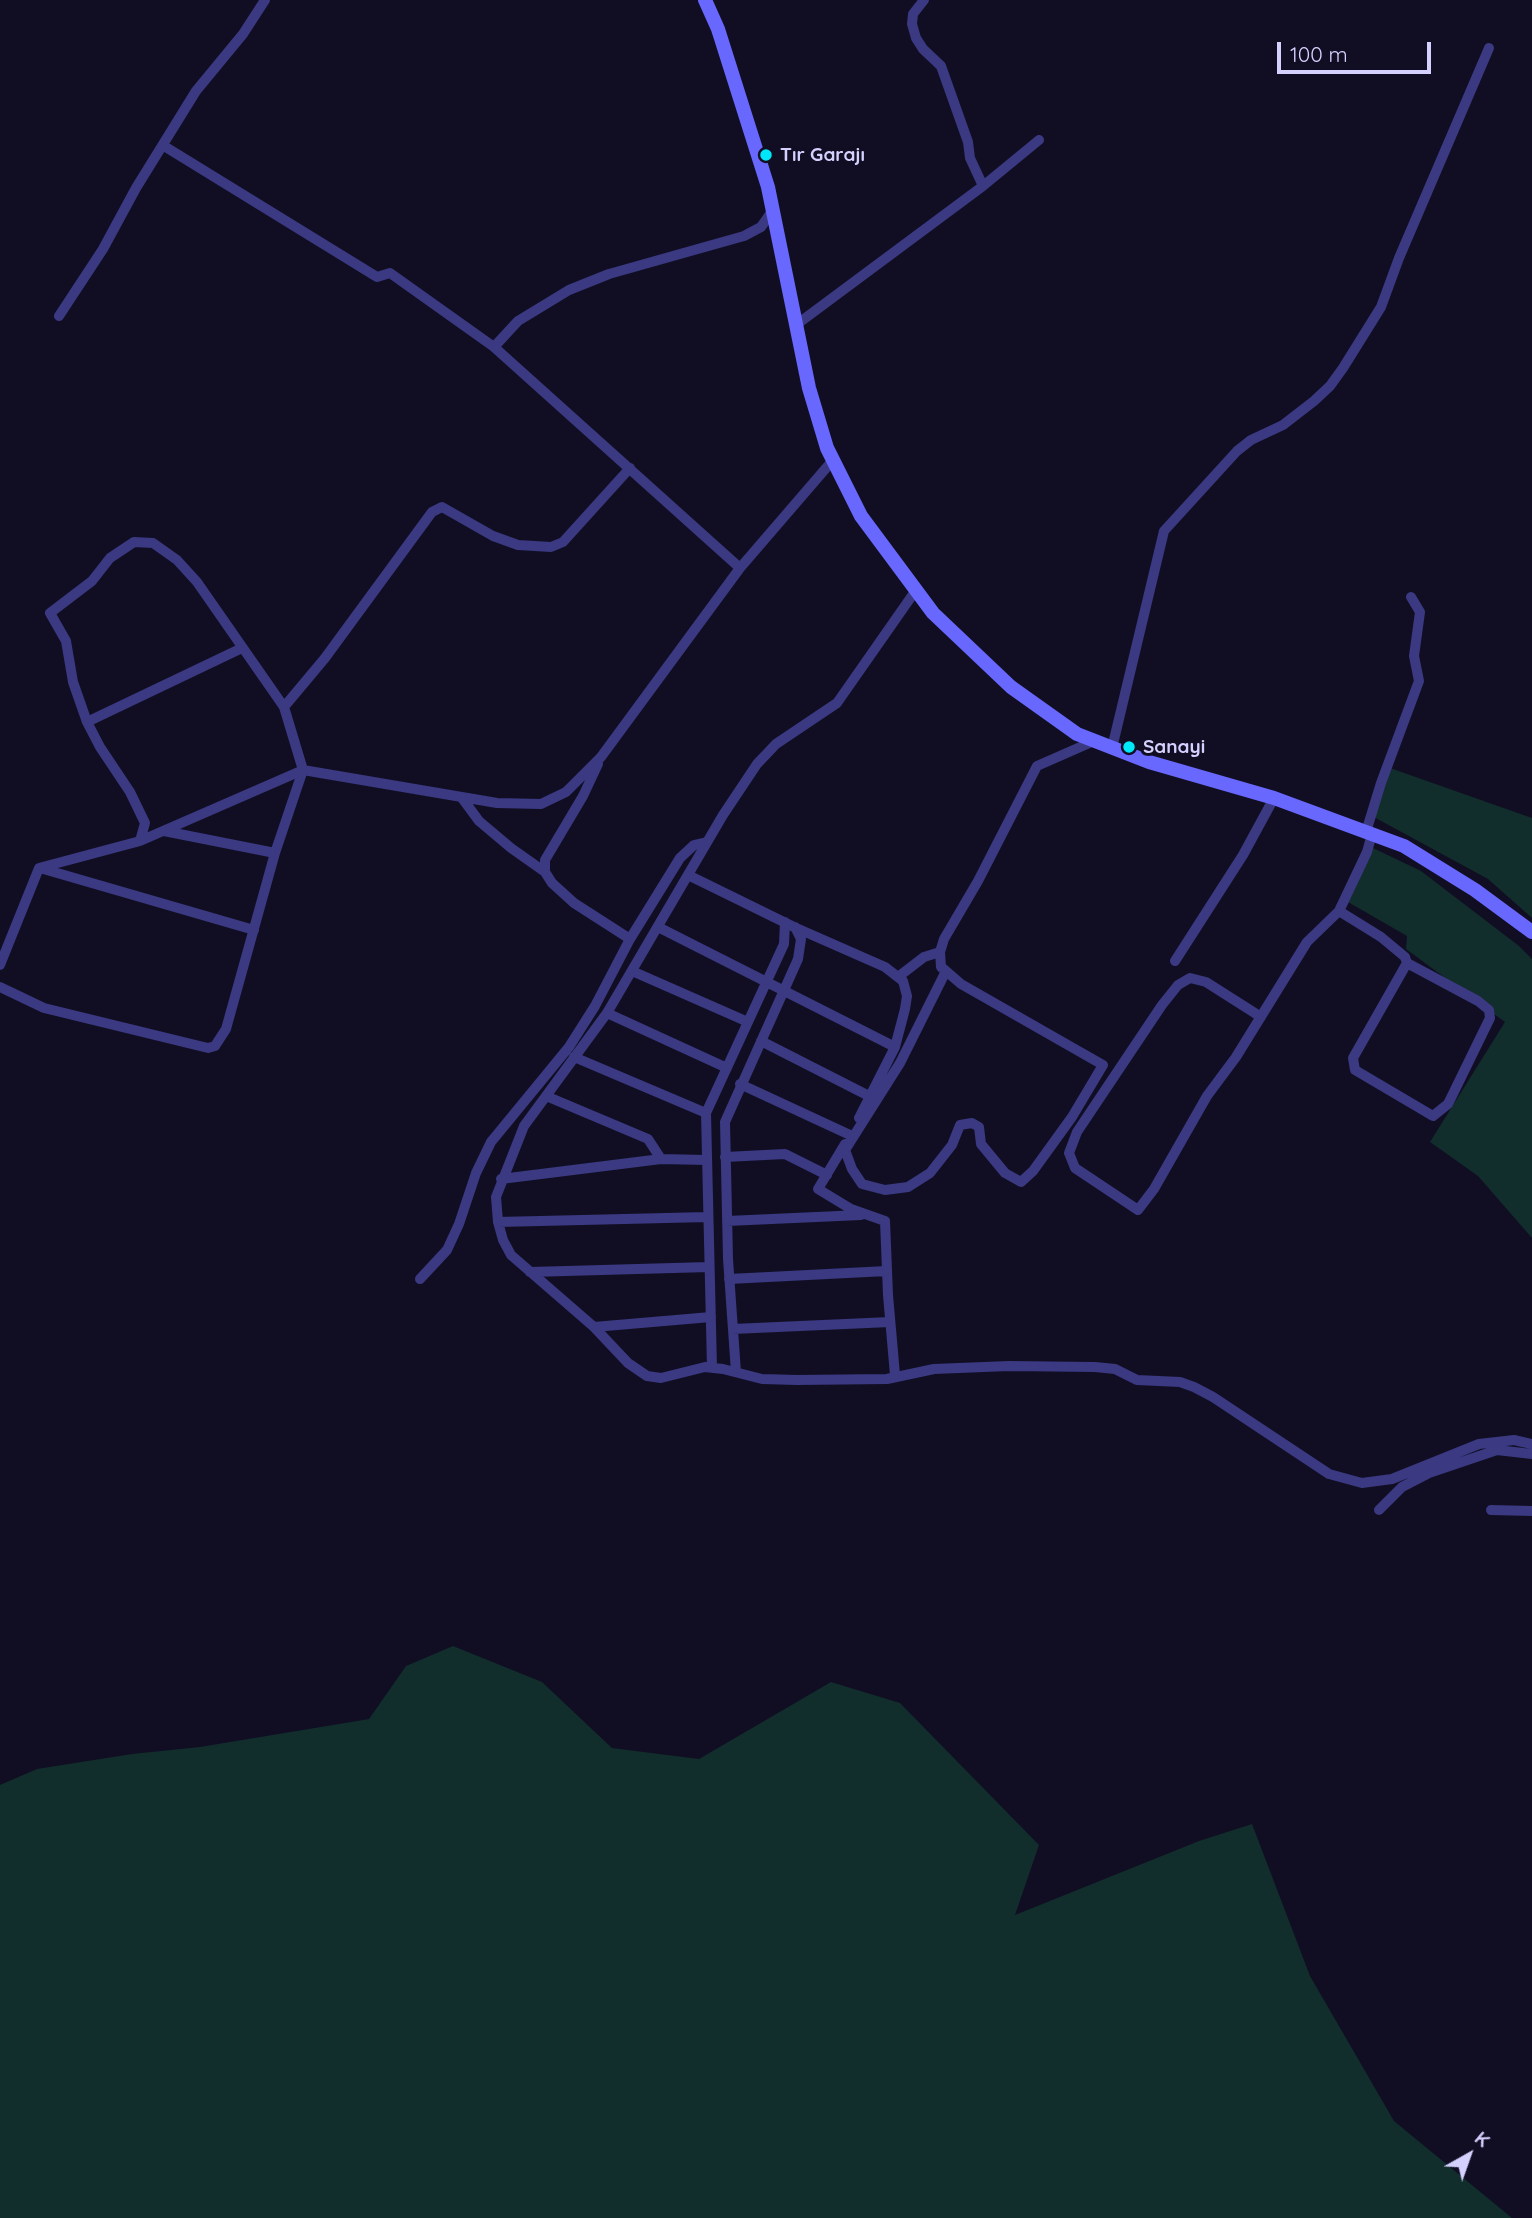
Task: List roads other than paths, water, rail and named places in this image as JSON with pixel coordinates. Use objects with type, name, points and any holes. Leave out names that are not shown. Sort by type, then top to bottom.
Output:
[{"type":"main road","points":[[705,0],[718,29],[746,114],[773,210],[809,388],[827,448],[861,516],[933,613],[1011,687],[1077,734],[1149,762],[1274,798],[1404,846],[1475,890],[1532,932]]},
{"type":"street","points":[[60,316],[197,92],[243,34],[265,0]]},
{"type":"street","points":[[924,0],[913,14],[912,24],[916,38],[923,49],[941,66],[968,142],[970,158],[983,186]]},
{"type":"street","points":[[1112,748],[1164,531],[1237,451],[1251,440],[1294,417],[1330,386],[1343,368],[1381,307],[1399,258],[1489,48]]},
{"type":"street","points":[[796,325],[983,186],[1039,140]]},
{"type":"street","points":[[164,146],[377,277],[390,273],[494,347],[740,568]]},
{"type":"street","points":[[494,347],[518,321],[569,289],[610,274],[744,236],[761,227],[773,210]]},
{"type":"street","points":[[39,868],[140,841],[303,770],[497,803],[541,804],[566,792],[601,757],[740,568],[833,460]]},
{"type":"street","points":[[284,707],[326,658],[432,512],[443,508],[493,537],[518,545],[551,547],[563,542],[630,468]]},
{"type":"street","points":[[0,987],[44,1008],[208,1048],[215,1046],[226,1029],[275,853],[303,770],[284,707],[197,582],[177,561],[153,543],[134,542],[110,558],[92,581],[50,613],[66,641],[73,682],[87,722],[130,792],[145,823],[140,841]]},
{"type":"street","points":[[916,590],[837,704],[776,744],[757,764],[707,842],[607,1013],[524,1126],[496,1197],[498,1222],[511,1255],[594,1328],[628,1363],[647,1376],[662,1378],[705,1367],[762,1379],[797,1380],[887,1378],[934,1369],[1009,1366],[1115,1369],[1137,1380],[1180,1382],[1213,1397],[1329,1474],[1362,1483],[1392,1479],[1479,1444],[1514,1440],[1532,1444]]},
{"type":"street","points":[[1261,1017],[1206,982],[1190,978],[1178,985],[1161,1005],[1077,1132],[1069,1153],[1076,1168],[1138,1210],[1154,1189],[1208,1096],[1236,1057],[1261,1017],[1307,942],[1339,911],[1367,852],[1381,783],[1419,681],[1414,656],[1420,612],[1410,597]]},
{"type":"street","points":[[87,722],[242,648]]},
{"type":"street","points":[[946,971],[900,1063],[845,1150],[852,1169],[862,1184],[885,1190],[908,1187],[930,1173],[952,1145],[960,1125],[972,1123],[979,1126],[981,1144],[989,1154],[1005,1173],[1021,1182],[1033,1171],[1072,1117],[1103,1065],[961,984],[946,971],[941,967],[940,952],[944,939],[978,881],[1037,766],[1094,741]]},
{"type":"street","points":[[545,872],[545,860],[583,796],[601,757]]},
{"type":"street","points":[[462,798],[479,821],[545,872],[552,883],[574,903],[630,939]]},
{"type":"street","points":[[1175,961],[1243,855],[1274,798]]},
{"type":"street","points":[[163,831],[275,853]]},
{"type":"street","points":[[420,1279],[447,1250],[476,1173],[491,1142],[569,1047],[680,858],[694,845],[707,842]]},
{"type":"street","points":[[39,868],[254,930]]},
{"type":"street","points":[[0,965],[39,868]]},
{"type":"street","points":[[688,875],[790,925],[885,967],[904,981],[906,996],[895,1047],[850,1135],[818,1189],[851,1209],[885,1220],[895,1375]]},
{"type":"street","points":[[1339,911],[1381,937],[1405,957],[1407,963],[1478,1001],[1489,1010],[1490,1018],[1448,1104],[1433,1116],[1355,1070],[1353,1058],[1407,963]]},
{"type":"street","points":[[712,1368],[706,1113],[784,944],[790,925]]},
{"type":"street","points":[[736,1372],[729,1279],[725,1122],[798,959],[800,939],[790,925]]},
{"type":"street","points":[[658,927],[895,1047]]},
{"type":"street","points":[[898,977],[924,957],[940,952]]},
{"type":"street","points":[[632,971],[748,1022]]},
{"type":"street","points":[[607,1013],[727,1068]]},
{"type":"street","points":[[761,1041],[869,1096]]},
{"type":"street","points":[[574,1057],[706,1113]]},
{"type":"street","points":[[740,1084],[850,1135]]},
{"type":"street","points":[[546,1096],[648,1139],[661,1159]]},
{"type":"street","points":[[725,1157],[785,1154],[827,1175]]},
{"type":"street","points":[[501,1179],[661,1159],[706,1160]]},
{"type":"street","points":[[727,1221],[869,1215]]},
{"type":"street","points":[[498,1222],[708,1217]]},
{"type":"street","points":[[530,1272],[709,1268]]},
{"type":"street","points":[[729,1279],[887,1271]]},
{"type":"street","points":[[594,1328],[711,1317]]},
{"type":"street","points":[[733,1329],[890,1322]]},
{"type":"street","points":[[1379,1510],[1402,1487],[1429,1473],[1497,1451],[1532,1454]]},
{"type":"street","points":[[1492,1510],[1532,1511]]},
{"type":"place","name":"Tır Garajı","points":[[766,155]]},
{"type":"place","name":"Sanayi","points":[[1129,747]]}]
